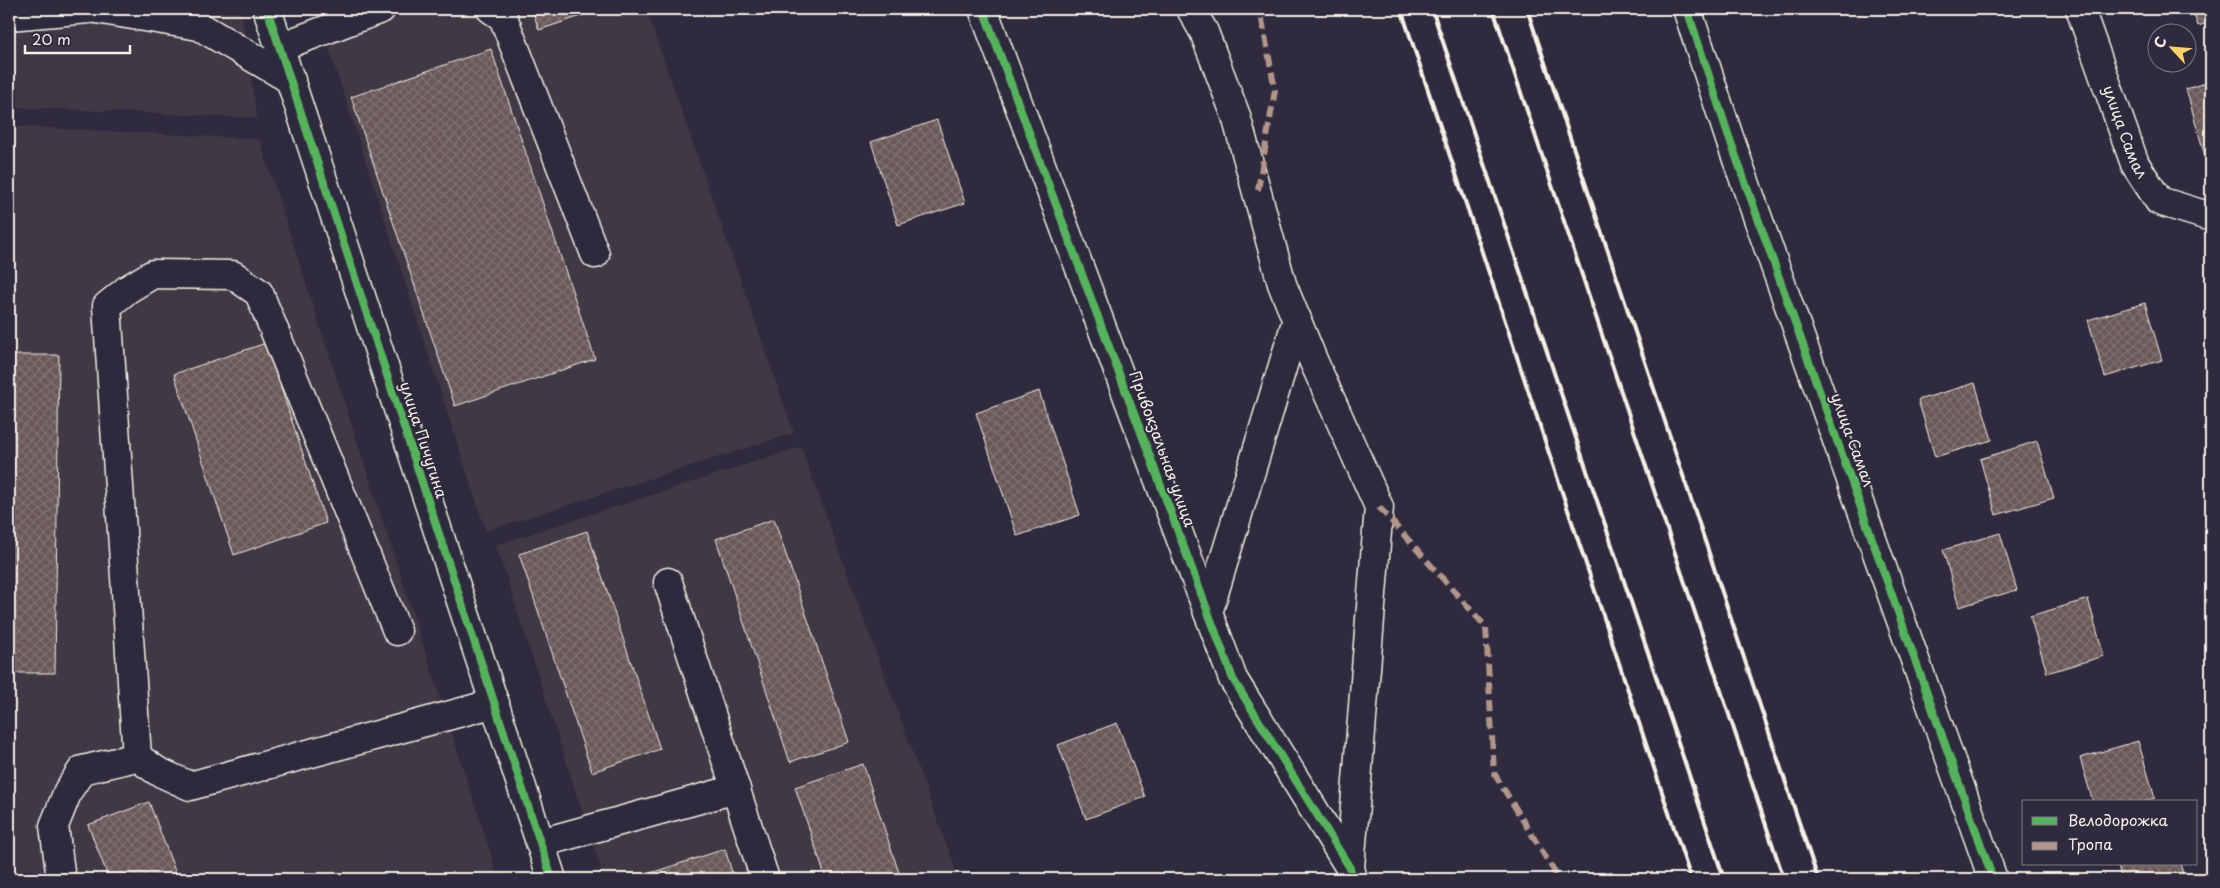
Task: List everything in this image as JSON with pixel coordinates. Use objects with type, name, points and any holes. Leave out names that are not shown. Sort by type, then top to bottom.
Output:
[{"type":"street","points":[[9,16],[89,9]]},
{"type":"street","points":[[96,9],[198,17],[291,80]]},
{"type":"street","name":"улица Пичугина","points":[[268,9],[552,879]]},
{"type":"street","points":[[280,47],[381,9]]},
{"type":"street","points":[[491,9],[503,18],[596,254]]},
{"type":"street","name":"Привокзальная улица","points":[[983,9],[1233,678],[1351,874]]},
{"type":"street","points":[[1191,9],[1204,32],[1236,116],[1282,284],[1378,507],[1351,874]]},
{"type":"street","name":"улица Самал","points":[[1687,9],[1733,146],[1993,879]]},
{"type":"street","name":"улица Самал","points":[[2080,9],[2135,164],[2159,201],[2211,217]]},
{"type":"street","points":[[137,757],[108,306],[128,288],[154,274],[233,275],[259,293],[397,631]]},
{"type":"street","points":[[1208,613],[1297,319]]},
{"type":"street","points":[[668,582],[765,879]]},
{"type":"street","points":[[61,879],[54,826],[68,791],[82,770],[137,757],[157,771],[190,786],[495,703]]},
{"type":"street","points":[[540,843],[736,789]]},
{"type":"shaded area","points":[[9,9],[241,9],[257,118],[9,107]]},
{"type":"shaded area","points":[[316,9],[646,9],[794,433],[486,531]]},
{"type":"shaded area","points":[[9,126],[259,139],[499,879],[9,879]]},
{"type":"shaded area","points":[[801,447],[959,879],[604,879],[496,545]]},
{"type":"building","points":[[532,9],[592,9],[593,12],[539,30]]},
{"type":"building","points":[[2192,9],[2211,9],[2211,22],[2198,26]]},
{"type":"building","points":[[491,49],[595,359],[455,406],[351,97]]},
{"type":"building","points":[[2211,81],[2211,154],[2205,156],[2186,89]]},
{"type":"building","points":[[937,120],[965,203],[898,225],[871,142]]},
{"type":"building","points":[[2145,303],[2162,360],[2105,377],[2088,320]]},
{"type":"building","points":[[266,343],[326,523],[234,555],[174,374]]},
{"type":"building","points":[[9,355],[59,355],[55,673],[9,673]]},
{"type":"building","points":[[1975,383],[1992,440],[1935,457],[1918,400]]},
{"type":"building","points":[[1039,391],[1080,515],[1017,536],[976,413]]},
{"type":"building","points":[[2037,441],[2054,498],[1996,515],[1980,459]]},
{"type":"building","points":[[774,519],[849,742],[790,762],[716,539]]},
{"type":"building","points":[[587,531],[660,749],[592,772],[519,554]]},
{"type":"building","points":[[2000,533],[2017,590],[1959,607],[1943,550]]},
{"type":"building","points":[[2088,599],[2104,656],[2047,673],[2030,616]]},
{"type":"building","points":[[1117,723],[1145,797],[1086,819],[1058,745]]},
{"type":"building","points":[[2138,741],[2155,798],[2148,800],[2092,800],[2080,758]]},
{"type":"building","points":[[863,764],[901,879],[826,879],[795,787]]},
{"type":"building","points":[[149,802],[178,879],[109,879],[88,825]]},
{"type":"building","points":[[725,849],[734,879],[632,879]]},
{"type":"building","points":[[2118,866],[2181,866],[2185,879],[2122,879]]},
{"type":"railway","points":[[1401,9],[1691,879]]},
{"type":"railway","points":[[1432,9],[1724,879]]},
{"type":"railway","points":[[1493,9],[1784,879]]},
{"type":"railway","points":[[1527,9],[1818,879]]},
{"type":"marked path","points":[[1258,190],[1275,90],[1260,9]]},
{"type":"marked path","points":[[1379,507],[1486,627],[1494,773],[1559,879]]},
{"type":"cycle path","points":[[267,9],[552,879]]},
{"type":"cycle path","points":[[983,9],[1233,679],[1350,868],[1353,879]]},
{"type":"cycle path","points":[[1687,9],[1729,137],[1993,879]]}]
